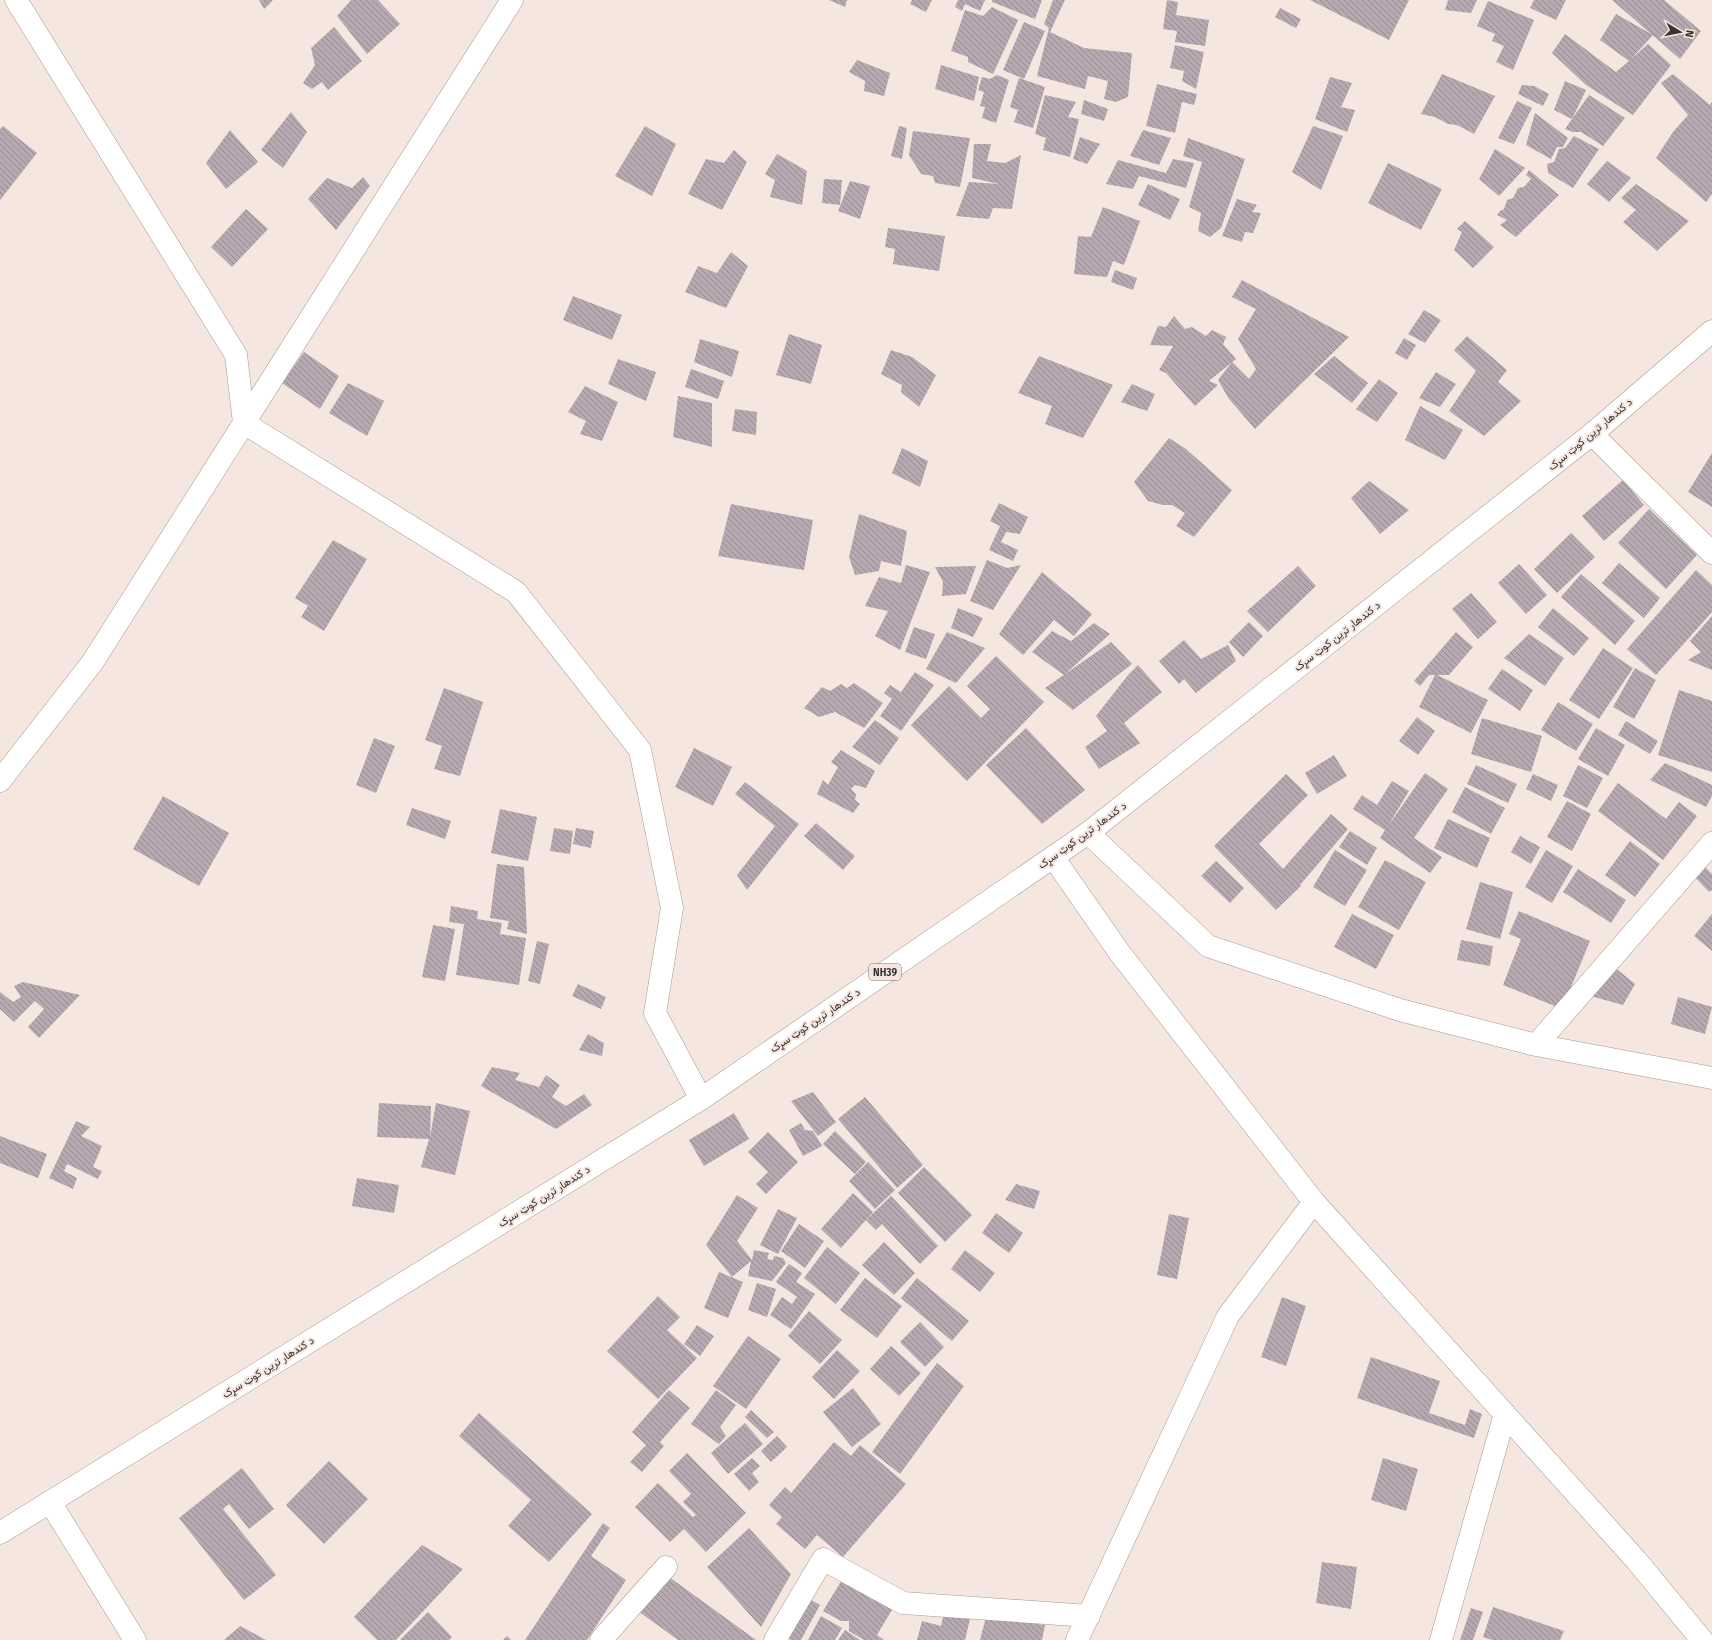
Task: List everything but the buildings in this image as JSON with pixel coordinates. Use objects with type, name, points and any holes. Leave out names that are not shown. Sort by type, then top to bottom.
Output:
[{"type":"street","points":[[16,0],[236,355],[244,423]]},
{"type":"street","points":[[0,781],[92,663],[512,0]]},
{"type":"street","name":"د کندهار ترين کوټ سړک","points":[[0,1533],[701,1098],[1088,833],[1592,434],[1712,330]]},
{"type":"street","points":[[244,423],[516,592],[640,750],[672,908],[655,1013],[701,1098]]},
{"type":"street","points":[[1592,434],[1712,553]]},
{"type":"street","points":[[1088,833],[1208,946],[1400,1010],[1536,1045],[1712,1078]]},
{"type":"street","points":[[1536,1045],[1712,843]]},
{"type":"street","points":[[1053,857],[1119,952],[1314,1202],[1636,1560],[1702,1640]]},
{"type":"street","points":[[1077,1640],[1228,1316],[1314,1202]]},
{"type":"street","points":[[1441,1640],[1505,1414]]},
{"type":"street","points":[[50,1502],[135,1640]]},
{"type":"street","points":[[775,1640],[823,1560],[903,1603],[1088,1616]]},
{"type":"street","points":[[601,1640],[666,1567]]}]
